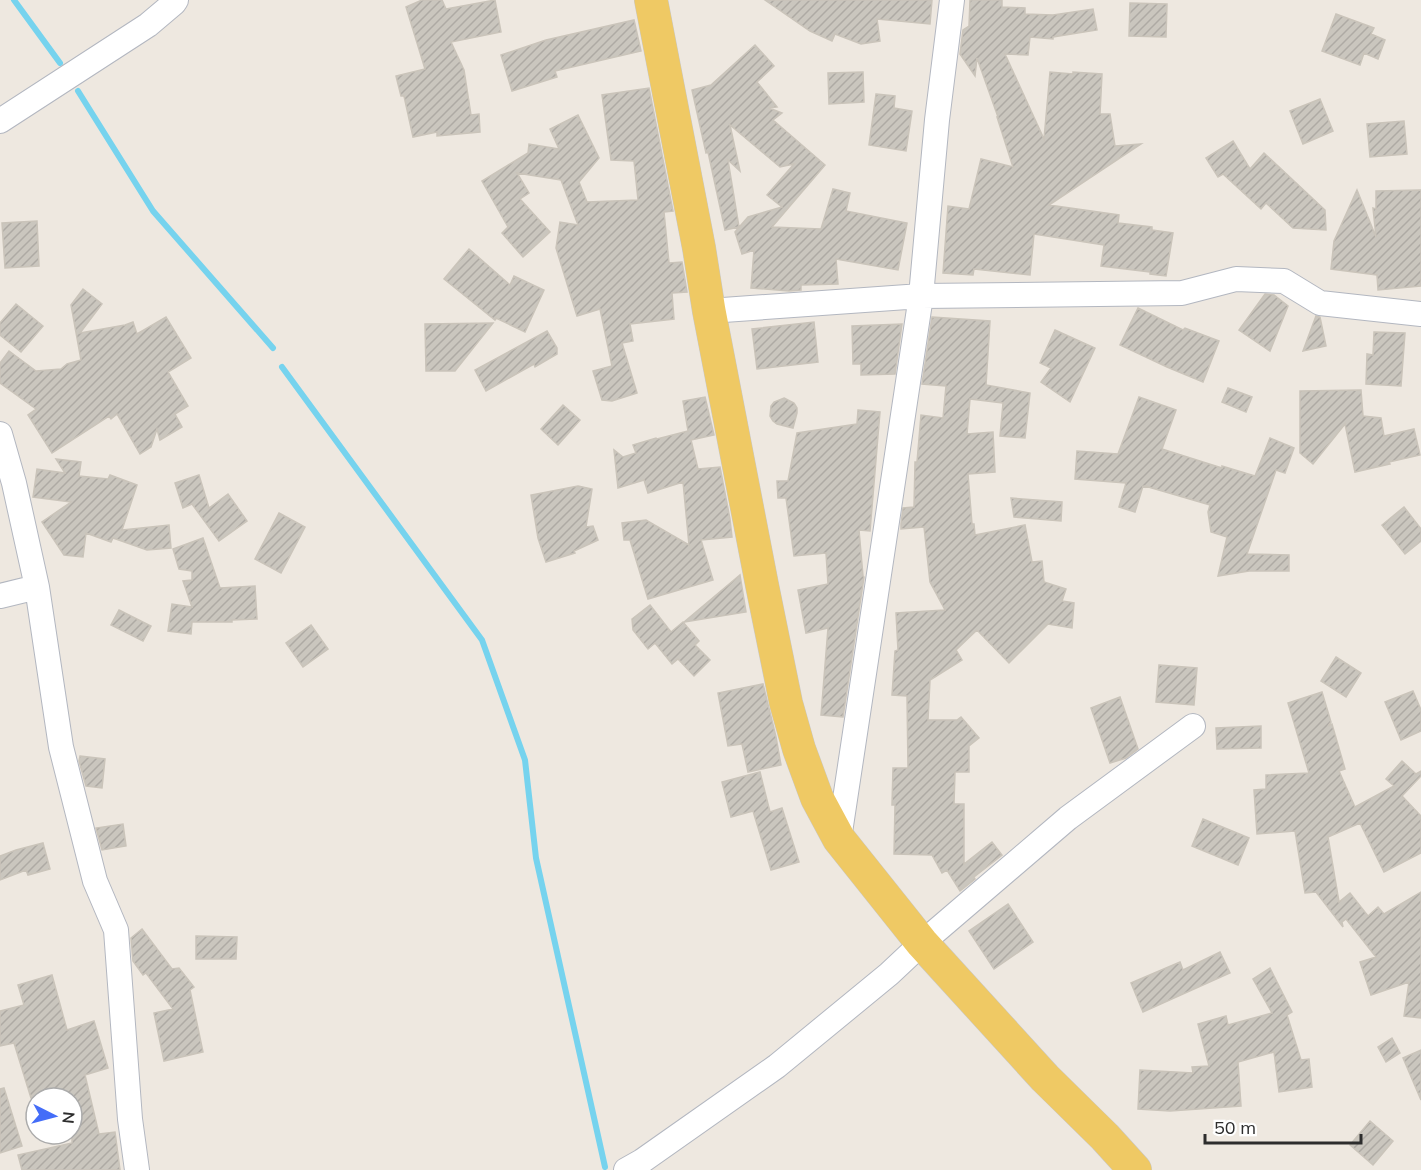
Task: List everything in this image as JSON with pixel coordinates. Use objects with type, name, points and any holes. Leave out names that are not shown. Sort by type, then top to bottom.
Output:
[{"type":"main road","points":[[651,0],[757,562],[786,703],[799,749],[817,798],[839,839],[922,942],[1045,1078],[1135,1170]]},
{"type":"street","points":[[0,121],[148,25],[176,0]]},
{"type":"street","points":[[839,839],[921,297],[937,120],[952,0]]},
{"type":"street","points":[[709,311],[921,297],[1182,292],[1236,279],[1284,281],[1320,303],[1421,314]]},
{"type":"street","points":[[0,434],[14,483],[37,587],[61,747],[95,881],[116,930],[130,1119],[137,1170]]},
{"type":"street","points":[[0,596],[37,587]]},
{"type":"street","points":[[626,1170],[777,1066],[889,974],[922,942],[1068,818],[1193,726]]},
{"type":"building","points":[[422,0],[442,0],[446,9],[495,0],[501,32],[451,42],[464,70],[471,115],[479,114],[480,132],[437,136],[437,132],[413,137],[404,96],[401,96],[396,76],[425,69],[406,7]]},
{"type":"building","points":[[765,0],[932,0],[930,24],[877,19],[880,41],[861,44],[835,34],[832,41],[810,31]]},
{"type":"building","points":[[970,0],[1002,0],[1002,7],[1025,8],[1025,14],[1053,15],[1093,9],[1097,30],[1053,37],[1053,39],[1030,37],[1028,55],[1005,54],[1044,139],[1050,72],[1102,74],[1100,114],[1110,114],[1115,146],[1141,144],[1049,205],[1119,215],[1118,223],[1152,227],[1152,230],[1173,233],[1166,276],[1101,266],[1104,245],[1034,234],[1030,275],[974,269],[973,275],[943,273],[948,206],[969,209],[981,159],[1013,167],[977,58],[975,76],[960,54],[963,30],[969,26]]},
{"type":"building","points":[[1130,3],[1167,4],[1166,37],[1129,36]]},
{"type":"building","points":[[1336,14],[1374,28],[1371,34],[1385,40],[1378,59],[1364,53],[1360,65],[1322,51]]},
{"type":"building","points":[[634,20],[641,51],[555,71],[557,77],[512,91],[501,55],[546,40]]},
{"type":"building","points":[[755,45],[774,66],[757,82],[777,107],[769,108],[782,113],[773,120],[825,165],[772,227],[821,229],[833,189],[850,193],[846,211],[907,223],[898,270],[836,259],[838,284],[801,285],[801,290],[789,291],[751,288],[754,250],[742,254],[735,232],[748,217],[782,207],[767,195],[794,164],[780,167],[730,125],[740,171],[728,160],[739,227],[725,230],[692,90],[711,85]]},
{"type":"building","points":[[863,72],[864,102],[829,104],[828,73]]},
{"type":"building","points":[[649,88],[673,211],[664,212],[669,263],[682,262],[687,292],[672,293],[674,319],[630,324],[633,341],[622,343],[637,393],[612,401],[602,400],[593,371],[612,366],[600,309],[577,316],[556,248],[560,222],[578,225],[561,180],[517,173],[529,193],[520,199],[550,232],[523,257],[502,233],[508,227],[482,181],[528,153],[529,144],[559,149],[550,129],[578,115],[599,158],[579,182],[587,202],[638,200],[634,161],[611,160],[602,95]]},
{"type":"building","points":[[876,94],[895,96],[894,108],[912,111],[906,151],[869,145]]},
{"type":"building","points":[[1320,99],[1333,131],[1303,144],[1290,111]]},
{"type":"building","points":[[1404,121],[1407,154],[1370,157],[1367,124]]},
{"type":"building","points":[[1233,141],[1250,169],[1264,153],[1325,210],[1326,230],[1293,228],[1266,203],[1261,209],[1223,174],[1218,177],[1206,158]]},
{"type":"building","points":[[1357,190],[1376,237],[1373,208],[1376,209],[1376,191],[1421,190],[1421,286],[1378,290],[1377,275],[1331,269],[1334,241]]},
{"type":"building","points":[[37,221],[39,266],[5,268],[2,223]]},
{"type":"building","points":[[469,249],[510,285],[514,276],[544,290],[525,332],[496,318],[495,320],[444,279]]},
{"type":"building","points":[[83,289],[102,304],[80,333],[133,322],[137,334],[166,317],[191,358],[168,372],[188,406],[175,414],[182,427],[160,440],[157,429],[151,447],[140,454],[117,414],[111,419],[109,416],[52,453],[28,415],[36,409],[0,383],[0,363],[9,351],[36,371],[61,369],[67,364],[81,360],[71,305]]},
{"type":"building","points":[[1265,294],[1274,295],[1288,306],[1270,351],[1239,330]]},
{"type":"building","points":[[16,304],[43,326],[21,352],[0,335],[0,323]]},
{"type":"building","points":[[1138,308],[1183,330],[1185,328],[1219,341],[1203,382],[1120,345]]},
{"type":"building","points":[[1316,316],[1320,317],[1326,346],[1303,351]]},
{"type":"building","points":[[932,317],[990,321],[986,385],[1030,393],[1025,438],[1000,436],[1003,403],[970,399],[967,434],[993,432],[995,472],[968,474],[975,535],[1025,525],[1032,562],[1042,561],[1044,582],[1066,589],[1062,601],[1074,603],[1072,628],[1048,624],[1009,663],[977,630],[956,650],[962,660],[930,680],[928,720],[957,720],[961,717],[979,738],[969,746],[969,772],[955,772],[954,804],[964,804],[964,864],[992,842],[1002,855],[960,891],[947,870],[942,873],[932,855],[894,854],[893,768],[908,768],[907,696],[892,695],[895,651],[898,650],[896,613],[945,610],[930,582],[924,527],[901,529],[903,508],[914,507],[915,462],[917,462],[921,415],[943,418],[946,386],[922,384]]},
{"type":"building","points":[[814,322],[818,362],[757,369],[752,329]]},
{"type":"building","points":[[493,323],[455,371],[426,371],[425,324]]},
{"type":"building","points":[[902,324],[895,374],[861,375],[861,364],[853,364],[852,326]]},
{"type":"building","points":[[1055,330],[1095,348],[1070,402],[1041,382],[1051,368],[1040,363]]},
{"type":"building","points":[[547,331],[557,348],[557,354],[486,391],[475,370]]},
{"type":"building","points":[[1374,332],[1405,333],[1401,386],[1366,384],[1367,354],[1373,355]]},
{"type":"building","points":[[1228,388],[1252,397],[1246,412],[1222,402]]},
{"type":"building","points":[[1361,390],[1363,416],[1381,418],[1384,436],[1414,429],[1420,455],[1355,472],[1345,424],[1313,464],[1300,453],[1300,391]]},
{"type":"building","points":[[705,397],[714,435],[691,440],[698,469],[720,467],[732,537],[701,540],[713,580],[648,599],[630,540],[624,540],[622,523],[646,520],[689,545],[683,482],[648,493],[644,480],[618,488],[614,450],[623,457],[636,453],[633,445],[688,431],[683,401]]},
{"type":"building","points":[[1139,397],[1176,410],[1162,449],[1255,476],[1270,438],[1294,448],[1285,473],[1276,470],[1247,554],[1289,555],[1289,571],[1249,571],[1218,576],[1227,537],[1211,532],[1208,512],[1210,505],[1143,486],[1135,512],[1119,507],[1126,483],[1075,479],[1077,451],[1118,454]]},
{"type":"building","points":[[784,398],[794,403],[797,408],[793,428],[777,424],[770,416],[774,402]]},
{"type":"building","points":[[563,405],[580,420],[558,445],[541,429]]},
{"type":"building","points":[[858,410],[880,412],[870,531],[859,530],[864,577],[843,717],[821,715],[828,628],[806,633],[798,590],[828,584],[826,553],[794,556],[786,498],[778,498],[777,481],[788,481],[797,433],[857,424]]},
{"type":"building","points":[[56,459],[81,462],[79,476],[108,479],[110,475],[137,485],[122,530],[169,525],[171,548],[147,550],[113,538],[111,542],[86,533],[83,557],[64,555],[42,522],[71,502],[33,497],[37,469],[65,473]]},
{"type":"building","points":[[199,475],[209,508],[228,494],[247,521],[219,541],[192,504],[183,508],[175,483]]},
{"type":"building","points":[[578,486],[592,489],[586,527],[593,526],[598,540],[574,551],[575,553],[546,562],[538,538],[531,495]]},
{"type":"building","points":[[1011,498],[1062,502],[1061,521],[1014,517]]},
{"type":"building","points":[[1404,507],[1421,529],[1421,541],[1405,554],[1382,525]]},
{"type":"building","points":[[279,513],[305,527],[281,573],[255,559]]},
{"type":"building","points":[[203,538],[220,588],[255,586],[257,619],[232,620],[232,622],[192,622],[191,634],[168,631],[172,604],[192,607],[183,581],[192,580],[192,571],[179,569],[173,549]]},
{"type":"building","points":[[740,575],[746,612],[684,622]]},
{"type":"building","points":[[650,605],[671,632],[683,622],[699,641],[695,645],[710,660],[694,676],[678,659],[672,664],[655,643],[648,649],[633,630],[632,619]]},
{"type":"building","points":[[119,610],[151,626],[143,641],[111,625]]},
{"type":"building","points":[[311,625],[328,649],[303,667],[286,643]]},
{"type":"building","points":[[1336,657],[1361,673],[1346,697],[1321,681]]},
{"type":"building","points":[[1159,665],[1197,668],[1194,705],[1156,702]]},
{"type":"building","points":[[763,684],[781,765],[748,772],[742,744],[728,746],[718,693]]},
{"type":"building","points":[[1413,691],[1421,710],[1421,731],[1401,740],[1385,702]]},
{"type":"building","points":[[1322,692],[1331,722],[1328,726],[1332,724],[1345,769],[1339,771],[1355,807],[1394,786],[1386,779],[1402,761],[1416,774],[1421,771],[1421,776],[1402,796],[1421,816],[1421,853],[1384,872],[1360,823],[1328,837],[1339,902],[1350,893],[1368,916],[1378,907],[1384,914],[1421,892],[1421,1018],[1404,1016],[1409,982],[1371,995],[1360,962],[1376,957],[1346,919],[1342,922],[1343,927],[1316,892],[1305,893],[1295,831],[1257,834],[1254,790],[1266,789],[1266,775],[1309,773],[1288,703]]},
{"type":"building","points":[[1120,697],[1138,749],[1126,758],[1110,763],[1091,708]]},
{"type":"building","points":[[1261,726],[1261,748],[1217,749],[1216,728]]},
{"type":"building","points":[[80,756],[105,759],[102,788],[86,786],[79,761]]},
{"type":"building","points":[[760,772],[770,812],[782,808],[799,862],[771,870],[753,811],[731,817],[722,782]]},
{"type":"building","points":[[1203,819],[1249,838],[1238,865],[1192,846]]},
{"type":"building","points":[[123,824],[126,846],[102,850],[96,828]]},
{"type":"building","points":[[43,843],[50,869],[28,875],[26,870],[0,880],[0,856]]},
{"type":"building","points":[[1008,904],[1033,942],[994,969],[969,931]]},
{"type":"building","points":[[142,929],[172,969],[179,968],[194,987],[190,990],[203,1052],[164,1061],[154,1013],[173,1009],[146,973],[143,975],[133,961],[131,938]]},
{"type":"building","points":[[196,936],[237,937],[236,959],[196,959]]},
{"type":"building","points":[[1220,952],[1230,973],[1143,1012],[1131,983],[1180,962],[1183,970]]},
{"type":"building","points":[[1270,968],[1292,1012],[1287,1015],[1301,1060],[1309,1059],[1312,1087],[1279,1092],[1274,1052],[1238,1062],[1241,1106],[1170,1111],[1138,1109],[1140,1070],[1193,1073],[1192,1067],[1209,1066],[1198,1024],[1226,1016],[1228,1025],[1272,1013],[1253,979]]},
{"type":"building","points":[[52,975],[67,1030],[94,1021],[108,1068],[85,1075],[99,1134],[115,1132],[120,1170],[22,1170],[18,1155],[58,1146],[84,1146],[84,1086],[27,1086],[14,1043],[0,1046],[0,1011],[24,1005],[18,985]]},
{"type":"building","points":[[1392,1038],[1400,1053],[1386,1062],[1378,1047]]},
{"type":"building","points":[[1421,1050],[1421,1100],[1403,1058]]},
{"type":"building","points":[[4,1088],[22,1146],[0,1153],[0,1089]]},
{"type":"building","points":[[1370,1121],[1393,1141],[1373,1165],[1350,1145]]},
{"type":"waterway","points":[[14,0],[60,63]]},
{"type":"waterway","points":[[78,91],[153,211],[273,348]]},
{"type":"waterway","points":[[282,367],[482,640],[525,760],[536,858],[605,1167]]}]
